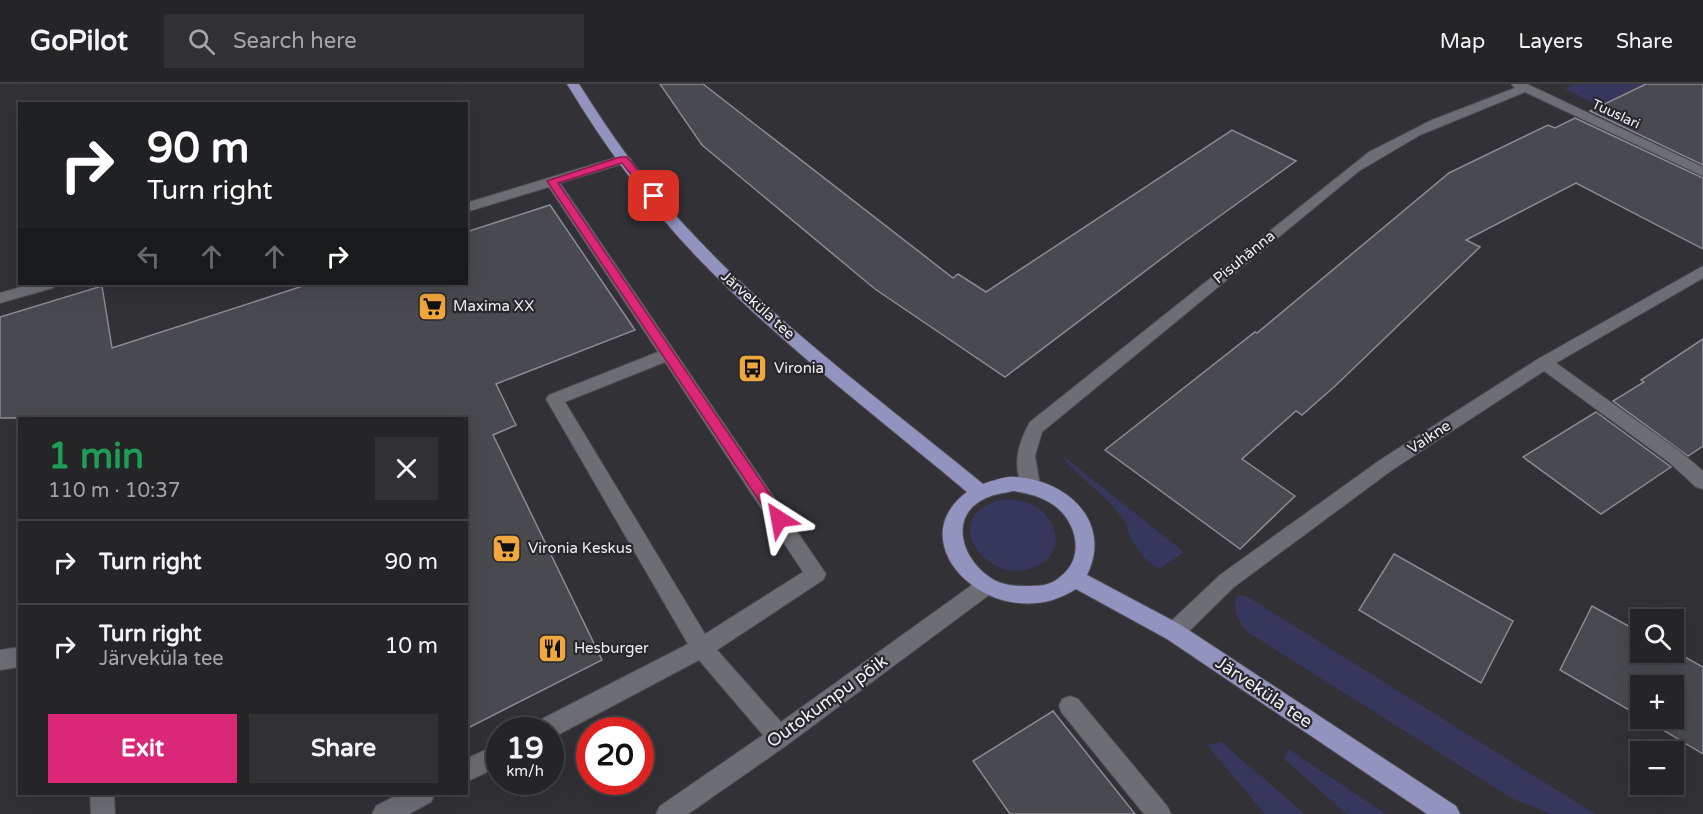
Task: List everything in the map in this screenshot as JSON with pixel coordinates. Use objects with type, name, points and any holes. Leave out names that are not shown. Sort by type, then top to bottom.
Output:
[{"type":"main road","name":"Järveküla tee","points":[[573,84],[624,159],[722,274],[980,491]]},
{"type":"main road","points":[[996,485],[1031,486],[1052,494],[1070,507],[1082,524],[1087,543],[1084,562],[1074,578],[1060,588],[1033,596],[1004,593],[986,586],[968,572],[955,555],[951,536],[954,518],[964,502],[980,491],[996,485]]},
{"type":"main road","name":"Järveküla tee","points":[[1074,578],[1174,632],[1448,814]]},
{"type":"street","name":"Tuuslari","points":[[1521,86],[1703,171]]},
{"type":"street","name":"Pisuhänna","points":[[1031,486],[1025,465],[1026,444],[1035,427],[1377,151],[1426,126],[1521,86]]},
{"type":"street","points":[[468,207],[624,159]]},
{"type":"street","points":[[552,181],[816,574],[702,648],[564,720]]},
{"type":"street","name":"Vaikne","points":[[1174,632],[1227,581],[1386,465],[1544,363],[1703,271]]},
{"type":"street","points":[[0,298],[45,285]]},
{"type":"street","points":[[667,355],[555,399],[702,648],[778,737]]},
{"type":"street","points":[[1544,363],[1676,458],[1703,482]]},
{"type":"street","name":"Outokumpu põik","points":[[668,814],[986,586]]},
{"type":"street","points":[[0,660],[18,657]]},
{"type":"street","points":[[1070,706],[1159,814]]},
{"type":"street","points":[[468,770],[486,761]]},
{"type":"street","points":[[102,795],[103,814]]},
{"type":"street","points":[[384,814],[421,795]]},
{"type":"shaded area","points":[[1574,84],[1703,84],[1703,157],[1565,89]]},
{"type":"shaded area","points":[[1062,455],[1184,552],[1159,569],[1144,558],[1131,539],[1125,521],[1108,501],[1069,465]]},
{"type":"shaded area","points":[[1006,499],[1033,505],[1046,516],[1054,531],[1055,547],[1051,554],[1045,561],[1026,570],[1007,570],[990,562],[977,550],[970,535],[972,520],[983,507]]},
{"type":"shaded area","points":[[1237,595],[1248,597],[1595,814],[1552,814],[1513,799],[1249,633],[1237,616],[1235,606]]},
{"type":"shaded area","points":[[1221,742],[1305,814],[1265,814],[1207,745]]},
{"type":"shaded area","points":[[1288,749],[1386,814],[1347,814],[1284,759]]},
{"type":"building","points":[[660,84],[703,84],[953,278],[958,274],[986,292],[1232,130],[1296,161],[1181,244],[1005,377],[875,289],[702,145]]},
{"type":"building","points":[[1646,84],[1703,84],[1703,165],[1590,111]]},
{"type":"building","points":[[1575,118],[1703,178],[1703,249],[1576,183],[1466,240],[1480,247],[1334,387],[1302,415],[1296,411],[1242,459],[1295,496],[1240,549],[1105,450],[1255,332],[1257,333],[1449,173],[1548,125],[1555,128]]},
{"type":"building","name":"Vironia Keskus","points":[[550,205],[635,330],[496,384],[516,425],[493,435],[602,660],[468,728],[468,417],[0,418],[0,317],[102,286],[112,348],[306,285],[468,285],[468,231]]},
{"type":"building","points":[[1703,339],[1703,446],[1688,456],[1613,401],[1644,382],[1641,380]]},
{"type":"building","points":[[1596,412],[1671,467],[1601,514],[1523,457]]},
{"type":"building","points":[[1394,554],[1513,621],[1481,683],[1359,610]]},
{"type":"building","points":[[1592,606],[1630,627],[1630,663],[1684,663],[1684,657],[1703,667],[1703,754],[1661,729],[1684,729],[1684,675],[1630,675],[1630,711],[1560,670]]},
{"type":"building","points":[[1053,711],[1135,814],[1010,814],[973,761]]},
{"type":"place","name":"Maxima XX","points":[[432,306]]},
{"type":"place","name":"Vironia","points":[[753,368]]},
{"type":"place","name":"Vironia Keskus","points":[[507,548]]},
{"type":"place","name":"Hesburger","points":[[553,648]]},
{"type":"route","points":[[654,196],[624,159],[552,181],[779,519]]}]
